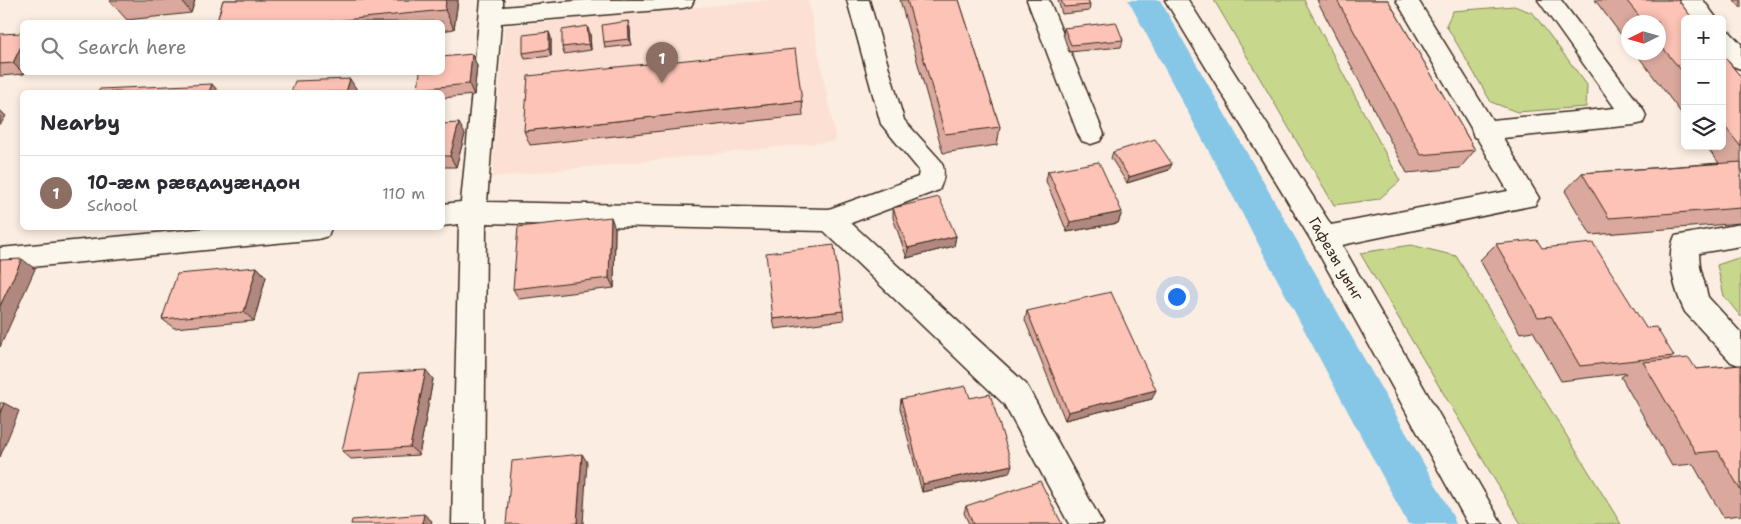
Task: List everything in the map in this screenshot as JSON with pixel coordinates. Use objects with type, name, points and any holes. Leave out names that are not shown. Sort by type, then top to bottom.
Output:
[{"type":"street","points":[[468,524],[473,212],[492,8],[683,0]]},
{"type":"street","points":[[445,215],[473,212],[830,220],[930,182],[932,168],[894,124],[858,0]]},
{"type":"street","points":[[1038,0],[1091,134]]},
{"type":"street","name":"Гафезы уынг","points":[[1176,0],[1324,237],[1486,524]]},
{"type":"street","points":[[1324,237],[1526,198],[1483,130],[1407,0]]},
{"type":"street","points":[[1483,130],[1634,116],[1549,0]]},
{"type":"street","points":[[1690,0],[1703,15]]},
{"type":"street","points":[[1726,43],[1741,60]]},
{"type":"street","points":[[830,220],[1015,394],[1087,524]]},
{"type":"street","points":[[0,259],[297,230]]},
{"type":"street","points":[[1741,235],[1686,244],[1686,267],[1695,303],[1741,352]]},
{"type":"shaded area","points":[[771,0],[808,0],[836,141],[492,177],[505,26]]},
{"type":"green space","points":[[1214,0],[1304,0],[1400,181],[1379,199],[1334,205]]},
{"type":"green space","points":[[1514,6],[1533,13],[1587,85],[1586,107],[1517,112],[1491,102],[1446,25],[1453,11]]},
{"type":"green space","points":[[1411,245],[1456,256],[1621,524],[1521,524],[1360,253]]},
{"type":"green space","points":[[1741,257],[1741,317],[1724,296],[1717,265]]},
{"type":"building","points":[[223,0],[446,0],[445,10],[343,20],[218,20]]},
{"type":"building","points":[[907,0],[959,0],[1000,127],[945,134]]},
{"type":"building","points":[[1061,0],[1088,0],[1090,5],[1064,7]]},
{"type":"building","points":[[1337,0],[1388,0],[1475,150],[1421,155]]},
{"type":"building","points":[[1626,0],[1678,0],[1690,15],[1681,15],[1681,70],[1666,52],[1666,15],[1638,15]]},
{"type":"building","points":[[628,21],[629,39],[604,42],[602,25]]},
{"type":"building","points":[[1116,22],[1123,40],[1071,45],[1064,28]]},
{"type":"building","points":[[587,26],[589,44],[562,47],[562,30]]},
{"type":"building","points":[[549,32],[549,49],[523,53],[523,35]]},
{"type":"building","points":[[20,33],[20,48],[13,63],[0,64],[0,34]]},
{"type":"building","points":[[795,49],[802,101],[524,131],[528,76]]},
{"type":"building","points":[[472,54],[469,84],[418,89],[420,75],[445,75],[445,57]]},
{"type":"building","points":[[1726,59],[1741,77],[1741,147],[1726,128]]},
{"type":"building","points":[[350,79],[347,90],[292,90],[295,81]]},
{"type":"building","points":[[212,84],[210,90],[100,89]]},
{"type":"building","points":[[459,123],[450,156],[445,156],[445,124]]},
{"type":"building","points":[[1155,139],[1172,164],[1129,177],[1113,152]]},
{"type":"building","points":[[1099,162],[1122,212],[1070,222],[1048,171]]},
{"type":"building","points":[[1741,162],[1741,208],[1609,218],[1582,173]]},
{"type":"building","points":[[939,197],[956,236],[908,248],[893,208]]},
{"type":"building","points":[[611,217],[609,278],[513,289],[518,227]]},
{"type":"building","points":[[1537,240],[1542,248],[1593,243],[1646,328],[1656,327],[1674,356],[1580,366],[1551,316],[1538,317],[1496,244]]},
{"type":"building","points":[[834,245],[843,311],[773,319],[766,253]]},
{"type":"building","points":[[22,259],[0,306],[0,260]]},
{"type":"building","points":[[257,267],[244,312],[162,319],[177,274]]},
{"type":"building","points":[[1111,292],[1156,390],[1068,412],[1027,311]]},
{"type":"building","points":[[1689,358],[1696,369],[1741,365],[1741,491],[1718,451],[1696,453],[1643,362]]},
{"type":"building","points":[[426,370],[410,447],[342,451],[360,374]]},
{"type":"building","points":[[966,386],[970,398],[990,394],[1012,465],[923,484],[901,399]]},
{"type":"building","points":[[0,403],[4,403],[0,413]]},
{"type":"building","points":[[582,454],[577,523],[506,524],[512,461]]},
{"type":"building","points":[[1040,481],[1062,524],[973,524],[966,506]]},
{"type":"building","points":[[424,514],[422,524],[351,524],[352,520]]},
{"type":"waterway","points":[[1144,0],[1433,524]]},
{"type":"place","name":"10-æм рӕвдауӕндон","points":[[662,83]]}]
